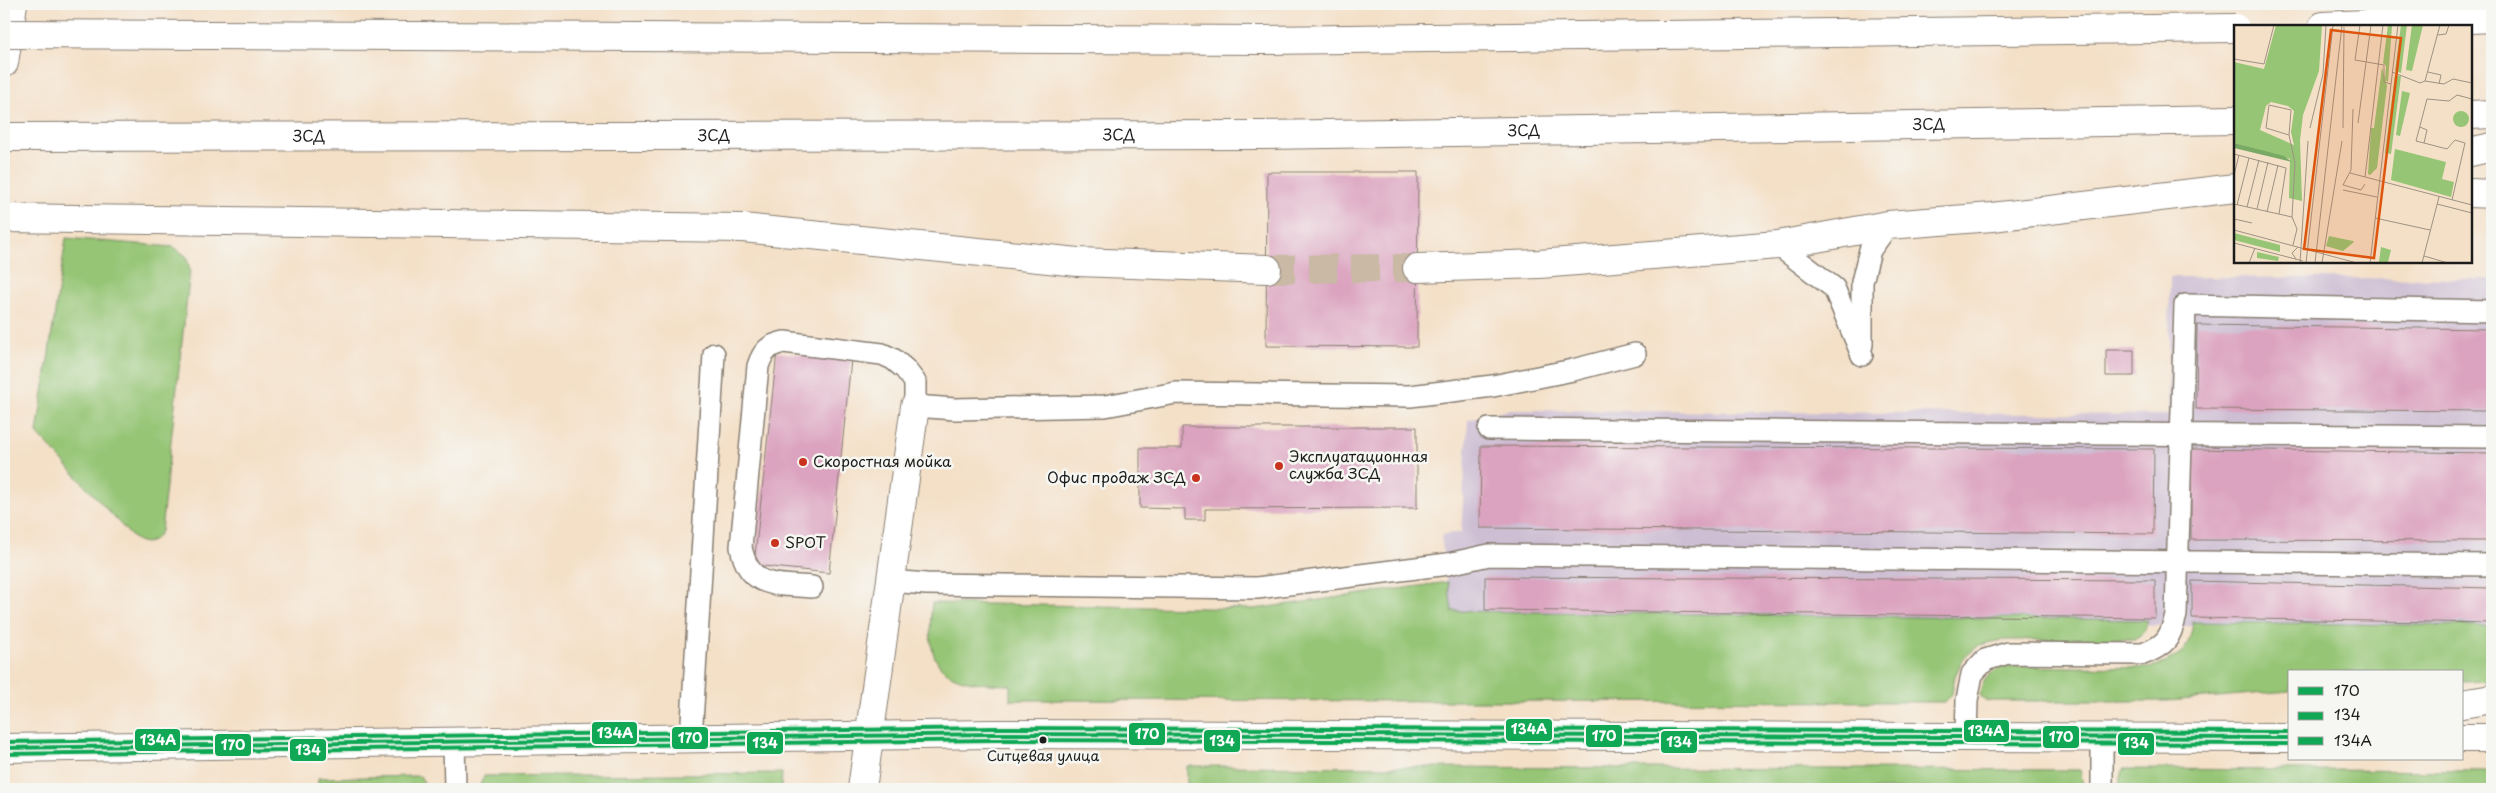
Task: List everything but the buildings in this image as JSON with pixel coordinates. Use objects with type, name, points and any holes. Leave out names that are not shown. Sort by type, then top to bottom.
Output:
[{"type":"main road","points":[[4,63],[13,4]]},
{"type":"main road","points":[[2345,25],[2492,18]]},
{"type":"main road","points":[[4,34],[1263,40],[2234,28]]},
{"type":"main road","points":[[2471,115],[2492,114]]},
{"type":"main road","name":"ЗСД","points":[[4,137],[1264,136],[2234,120]]},
{"type":"main road","points":[[2471,152],[2492,147]]},
{"type":"main road","points":[[1417,268],[1540,264],[1778,245],[1888,225],[1992,217],[2234,188]]},
{"type":"main road","points":[[2471,193],[2492,194]]},
{"type":"main road","points":[[4,218],[743,228],[1078,262],[1267,269]]},
{"type":"main road","points":[[862,789],[915,406]]},
{"type":"main road","points":[[2464,704],[2492,699]]},
{"type":"main road","points":[[4,748],[993,734],[2288,738]]},
{"type":"main road","points":[[2464,738],[2492,738]]},
{"type":"lane","points":[[1778,245],[1834,288],[1862,355],[1862,282],[1870,250],[1888,225]]},
{"type":"lane","points":[[1966,736],[1967,700],[1972,674],[1985,660],[2008,653],[2143,654],[2161,647],[2171,634],[2176,615],[2185,305],[2492,311]]},
{"type":"lane","points":[[812,588],[772,584],[755,577],[744,564],[741,547],[758,366],[763,353],[772,344],[784,342],[882,354],[893,359],[905,369],[915,382],[915,406],[955,409],[1105,406],[1176,393],[1410,396],[1492,386],[1573,370],[1634,354]]},
{"type":"lane","points":[[691,739],[714,354]]},
{"type":"lane","points":[[1489,429],[2492,437]]},
{"type":"lane","points":[[891,581],[926,584],[1257,588],[1448,564],[1489,556],[2492,565]]},
{"type":"lane","points":[[2102,737],[2102,789]]},
{"type":"lane","points":[[454,742],[455,789]]},
{"type":"shaded area","points":[[2170,277],[2492,279],[2492,631],[1450,614],[1441,535],[1461,532],[1468,420],[1508,410],[2168,415]]},
{"type":"green space","points":[[66,238],[173,247],[186,256],[190,270],[161,531],[155,539],[149,542],[141,542],[133,538],[37,433]]},
{"type":"green space","points":[[1448,582],[1452,611],[2148,620],[2142,634],[2134,639],[2002,640],[1979,645],[1963,659],[1955,676],[1952,694],[1945,702],[1010,700],[1010,685],[969,681],[954,677],[943,669],[936,659],[930,627],[932,603],[1254,609]]},
{"type":"green space","points":[[2193,622],[2492,626],[2492,681],[2464,682],[2464,670],[2288,670],[2288,691],[2167,701],[1985,701],[1980,695],[1985,680],[2004,666],[2146,668],[2156,666],[2179,655],[2188,642]]},
{"type":"green space","points":[[1187,766],[2080,770],[2084,789],[1187,789]]},
{"type":"green space","points":[[2123,769],[2492,771],[2492,789],[2118,789]]},
{"type":"green space","points":[[782,773],[781,789],[478,789],[484,776]]},
{"type":"green space","points":[[420,776],[428,789],[318,789],[318,778]]},
{"type":"tunnel","points":[[1267,269],[1417,268]]},
{"type":"transit line","name":"134А","points":[[4,742],[993,728],[2288,732]]},
{"type":"transit line","name":"170","points":[[4,748],[993,734],[2288,738]]},
{"type":"transit line","name":"134","points":[[4,754],[993,740],[2288,744]]},
{"type":"place","name":"Скоростная мойка","points":[[803,462]]},
{"type":"place","name":"Эксплуатационная служба ЗСД","points":[[1279,466]]},
{"type":"place","name":"Офис продаж ЗСД","points":[[1196,478]]},
{"type":"place","name":"SPOT","points":[[775,543]]},
{"type":"place","name":"Ситцевая улица","points":[[1043,740]]}]
